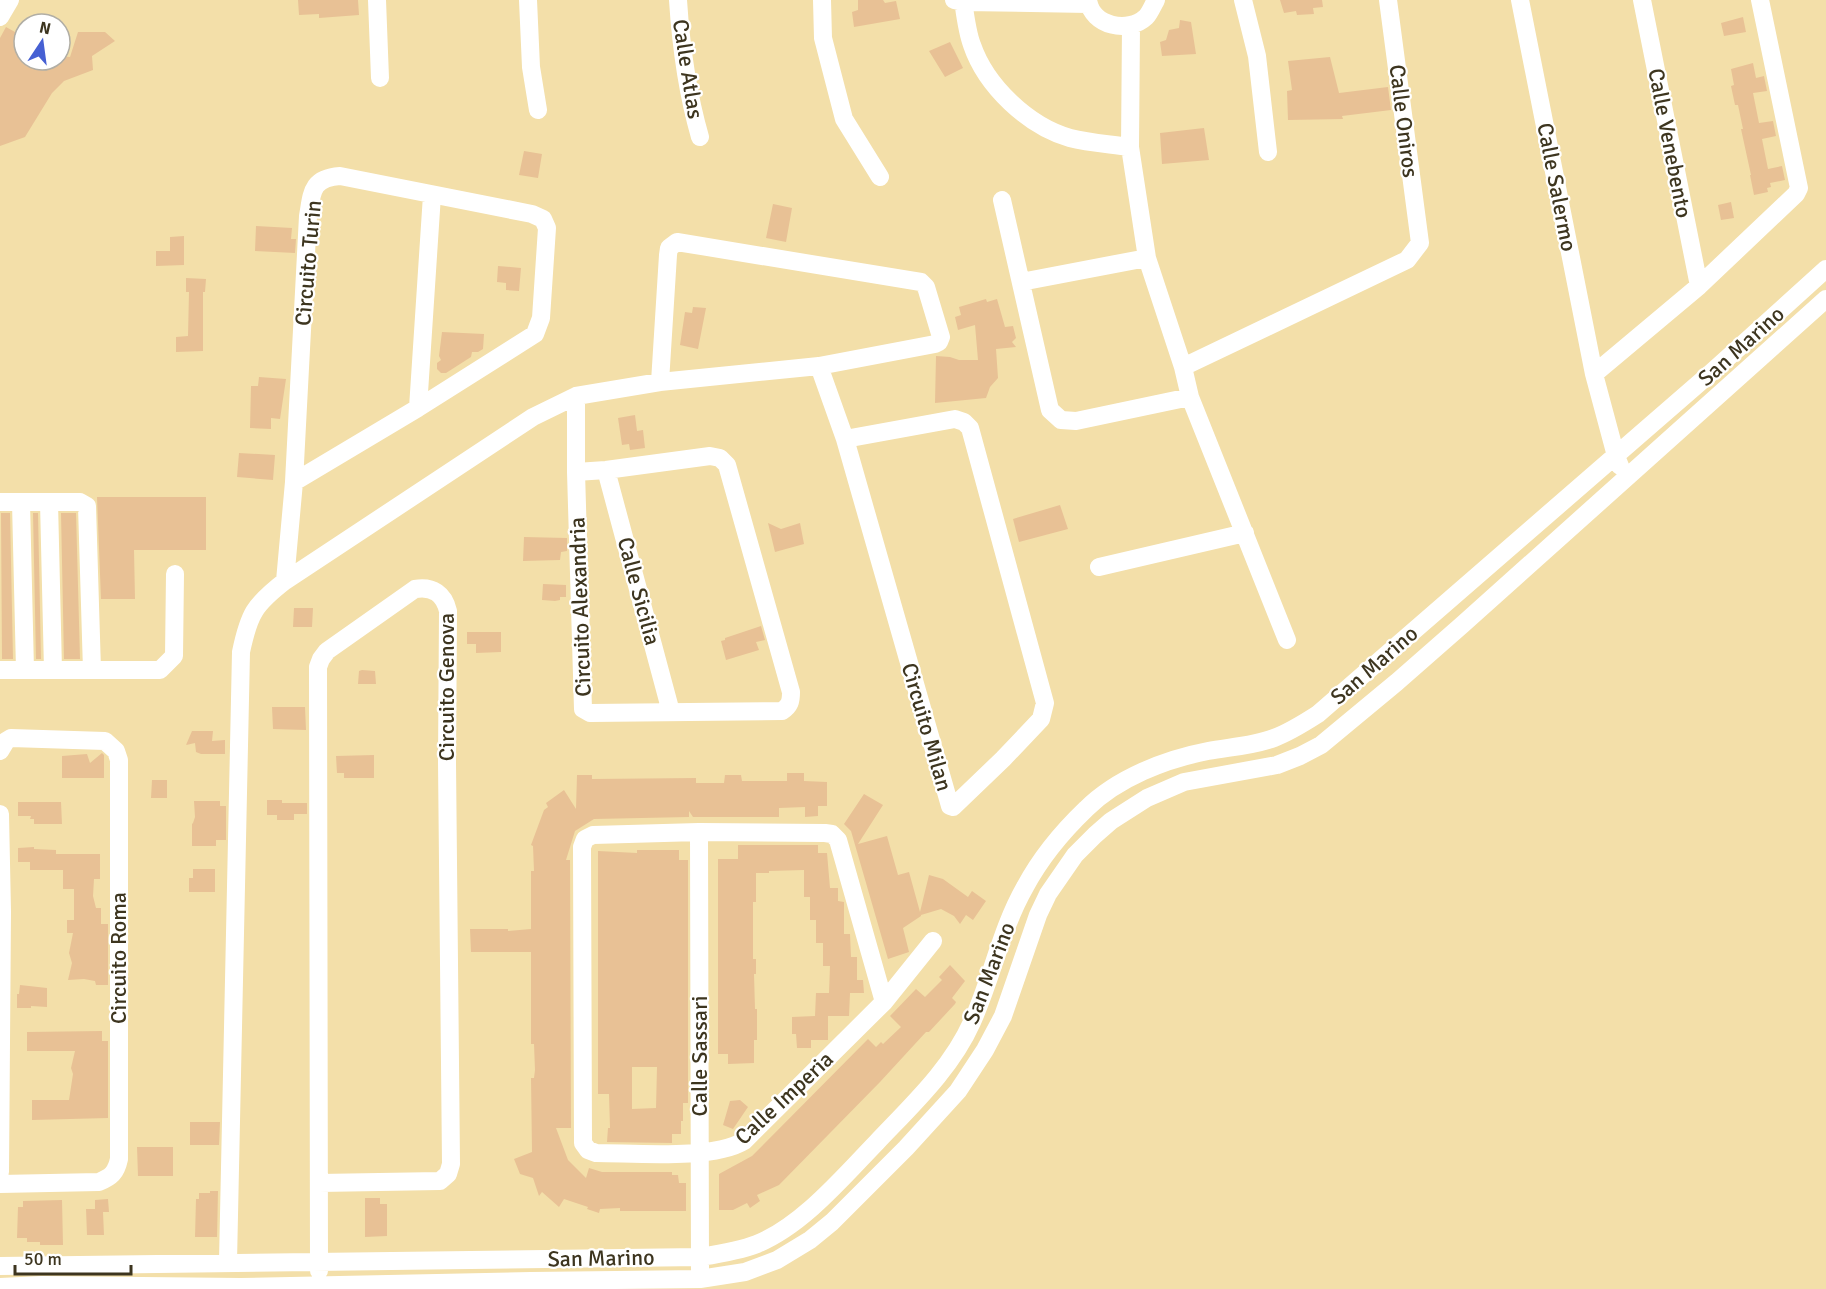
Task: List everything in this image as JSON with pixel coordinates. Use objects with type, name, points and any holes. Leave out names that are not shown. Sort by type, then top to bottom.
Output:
[{"type":"street","points":[[0,17],[10,0]]},
{"type":"street","points":[[377,0],[380,78]]},
{"type":"street","points":[[528,0],[531,67],[538,110]]},
{"type":"street","name":"Calle Atlas","points":[[678,0],[680,40],[689,98],[700,137]]},
{"type":"street","points":[[822,0],[823,38],[844,119],[880,177]]},
{"type":"street","points":[[1130,147],[1070,138],[1033,121],[1007,100],[985,72],[972,45],[960,1],[1089,2],[1097,17],[1113,26],[1131,26],[1147,16],[1155,0]]},
{"type":"street","points":[[1243,0],[1257,56],[1268,152]]},
{"type":"street","name":"Calle Oniros","points":[[1183,367],[1407,260],[1420,243],[1388,0]]},
{"type":"street","name":"Calle Salermo","points":[[1520,0],[1594,374],[1616,456],[1626,478]]},
{"type":"street","name":"Calle Venebento","points":[[1642,0],[1699,286]]},
{"type":"street","points":[[1594,374],[1699,286],[1796,194],[1799,188],[1760,0]]},
{"type":"street","points":[[1131,26],[1130,147],[1147,258],[1183,367],[1190,397],[1287,640]]},
{"type":"street","name":"Circuito Turin","points":[[285,581],[294,482],[308,216],[315,186],[320,180],[340,176],[532,214],[543,219],[547,228],[541,318],[538,330],[531,338],[418,408]]},
{"type":"street","points":[[294,482],[418,408],[432,195]]},
{"type":"street","points":[[1002,200],[1050,410],[1061,420],[1076,421],[1190,397]]},
{"type":"street","points":[[228,1262],[241,652],[248,621],[263,598],[285,581],[533,417],[576,396],[660,382],[819,366],[935,344],[941,337],[926,287],[921,282],[681,241],[672,244],[668,255],[660,382]]},
{"type":"street","points":[[1021,282],[1147,258]]},
{"type":"street","name":"San Marino","points":[[0,1266],[700,1257],[757,1244],[817,1203],[936,1080],[972,1024],[1013,913],[1025,887],[1045,856],[1087,808],[1128,779],[1167,762],[1206,751],[1252,744],[1273,738],[1293,730],[1318,714],[1616,456],[1826,269]]},
{"type":"street","name":"San Marino","points":[[0,1287],[42,1285],[241,1288],[700,1279],[745,1272],[777,1260],[810,1240],[832,1222],[906,1148],[973,1070],[1003,1016],[1038,915],[1048,894],[1075,855],[1095,835],[1111,821],[1148,798],[1184,782],[1276,765],[1321,745],[1397,682],[1826,299]]},
{"type":"street","name":"Circuito Milan","points":[[819,366],[845,439],[950,806],[953,807],[1041,719],[1046,703],[970,428],[964,422],[955,419],[845,439]]},
{"type":"street","name":"Circuito Alexandria","points":[[576,396],[582,706],[585,711],[590,713],[782,711],[788,707],[791,693],[728,465],[720,458],[710,456],[606,470]]},
{"type":"street","points":[[576,472],[606,470]]},
{"type":"street","name":"Calle Sicilia","points":[[606,470],[671,712]]},
{"type":"street","points":[[0,502],[80,502],[87,506],[92,670]]},
{"type":"street","points":[[21,502],[25,670]]},
{"type":"street","points":[[49,502],[53,670]]},
{"type":"street","points":[[1099,567],[1245,533]]},
{"type":"street","points":[[0,662],[0,670],[160,670],[174,656],[175,574]]},
{"type":"street","name":"Circuito Genova","points":[[319,1183],[440,1181],[448,1174],[451,1164],[447,762],[448,611],[441,595],[424,587],[415,589],[327,651],[318,667],[318,1261],[320,1285]]},
{"type":"street","name":"Circuito Roma","points":[[0,751],[11,738],[105,741],[116,751],[119,760],[119,1159],[117,1169],[112,1176],[99,1182],[0,1184]]},
{"type":"street","points":[[0,814],[3,912],[0,1172]]},
{"type":"street","points":[[699,832],[832,834],[838,840],[884,1002]]},
{"type":"street","name":"Calle Imperia","points":[[699,832],[593,835],[585,839],[582,848],[583,1143],[588,1150],[596,1154],[699,1153],[734,1147],[744,1141],[884,1002],[933,941]]},
{"type":"street","name":"Calle Sassari","points":[[699,832],[700,1279]]},
{"type":"street","points":[[817,1203],[832,1222]]},
{"type":"building","points":[[298,0],[358,0],[359,15],[319,18],[319,14],[299,15]]},
{"type":"building","points":[[858,0],[883,0],[885,3],[896,1],[900,19],[854,27],[852,12],[858,10]]},
{"type":"building","points":[[1280,0],[1322,0],[1323,7],[1313,8],[1314,14],[1297,15],[1296,11],[1284,13]]},
{"type":"building","points":[[1743,17],[1746,32],[1724,36],[1721,23]]},
{"type":"building","points":[[1180,20],[1191,22],[1196,54],[1162,56],[1160,42],[1166,40],[1169,30],[1179,28]]},
{"type":"building","points":[[6,27],[12,30],[12,72],[72,72],[72,51],[78,32],[105,32],[115,41],[92,56],[93,70],[64,81],[52,93],[25,137],[0,146],[0,38]]},
{"type":"building","points":[[950,42],[963,68],[945,77],[929,51]]},
{"type":"building","points":[[1330,57],[1339,93],[1388,87],[1391,110],[1342,116],[1343,119],[1288,120],[1287,91],[1292,90],[1288,61]]},
{"type":"building","points":[[1753,63],[1756,78],[1764,76],[1767,91],[1753,93],[1759,123],[1773,121],[1776,136],[1762,139],[1768,169],[1782,166],[1785,180],[1770,183],[1771,187],[1767,188],[1768,192],[1754,195],[1738,105],[1735,105],[1731,86],[1734,85],[1731,69]]},
{"type":"building","points":[[1204,128],[1209,160],[1162,164],[1160,133]]},
{"type":"building","points":[[524,151],[542,154],[538,178],[519,175]]},
{"type":"building","points":[[1731,202],[1734,218],[1721,220],[1718,205]]},
{"type":"building","points":[[773,204],[792,208],[786,242],[766,238]]},
{"type":"building","points":[[256,226],[292,228],[291,239],[296,239],[295,253],[255,251]]},
{"type":"building","points":[[184,236],[184,265],[156,266],[156,251],[170,251],[170,237]]},
{"type":"building","points":[[498,266],[521,268],[519,291],[506,290],[506,283],[497,282]]},
{"type":"building","points":[[186,278],[206,279],[205,292],[203,292],[203,351],[176,352],[176,337],[188,336],[189,292],[186,292]]},
{"type":"building","points":[[986,299],[987,302],[997,299],[1005,327],[1013,326],[1016,338],[1012,342],[1016,347],[996,349],[998,378],[990,387],[986,398],[935,403],[936,356],[959,360],[978,360],[975,325],[958,330],[955,317],[961,315],[959,307]]},
{"type":"building","points":[[693,307],[706,308],[698,349],[680,345],[685,312],[692,313]]},
{"type":"building","points":[[442,332],[484,334],[483,349],[472,352],[471,357],[446,373],[441,373],[437,369],[437,363],[441,360],[439,356]]},
{"type":"building","points":[[259,377],[286,379],[280,419],[271,418],[271,429],[250,428],[251,386],[258,386]]},
{"type":"building","points":[[635,415],[637,431],[643,430],[645,448],[630,450],[629,444],[622,445],[618,418]]},
{"type":"building","points":[[239,453],[275,455],[273,480],[237,477]]},
{"type":"building","points":[[97,497],[206,497],[206,550],[134,550],[135,599],[101,599]]},
{"type":"building","points":[[1060,505],[1068,529],[1019,542],[1013,519]]},
{"type":"building","points":[[1,513],[10,513],[13,659],[2,659]]},
{"type":"building","points":[[33,513],[38,513],[41,659],[36,659]]},
{"type":"building","points":[[61,513],[76,513],[80,659],[64,659]]},
{"type":"building","points":[[768,523],[781,529],[800,523],[804,544],[775,552]]},
{"type":"building","points":[[524,537],[567,538],[567,551],[561,552],[560,560],[523,561]]},
{"type":"building","points":[[543,584],[566,585],[566,597],[560,597],[560,600],[555,601],[542,600]]},
{"type":"building","points":[[294,608],[313,608],[312,627],[293,627]]},
{"type":"building","points":[[761,626],[765,640],[756,642],[759,650],[726,660],[721,641]]},
{"type":"building","points":[[467,632],[501,632],[501,652],[476,653],[476,644],[467,644]]},
{"type":"building","points":[[359,671],[375,671],[376,684],[358,684]]},
{"type":"building","points":[[272,707],[305,707],[306,730],[273,729]]},
{"type":"building","points":[[192,731],[213,731],[212,741],[225,740],[225,754],[196,752],[195,743],[186,745]]},
{"type":"building","points":[[102,753],[104,755],[104,778],[62,778],[62,756],[87,754],[90,763]]},
{"type":"building","points":[[374,755],[374,778],[344,778],[344,773],[337,773],[336,756]]},
{"type":"building","points":[[787,773],[804,773],[804,781],[827,782],[827,806],[818,806],[818,816],[805,817],[805,807],[779,808],[779,817],[693,817],[689,811],[689,817],[594,819],[575,831],[566,860],[570,860],[571,1128],[556,1128],[568,1160],[586,1178],[589,1168],[602,1172],[672,1172],[672,1175],[678,1175],[679,1183],[686,1183],[686,1211],[620,1211],[620,1208],[600,1209],[599,1213],[564,1199],[559,1207],[542,1192],[539,1196],[533,1178],[520,1174],[514,1159],[532,1152],[531,1078],[534,1078],[535,1070],[534,1044],[531,1044],[531,952],[471,952],[470,929],[508,929],[508,931],[531,929],[531,871],[534,871],[533,846],[531,845],[544,810],[548,807],[546,803],[564,790],[576,809],[577,775],[592,775],[592,779],[696,778],[696,783],[724,783],[725,775],[741,775],[742,781],[787,781]]},
{"type":"building","points":[[152,780],[167,780],[167,798],[151,798]]},
{"type":"building","points":[[864,794],[883,805],[858,844],[887,836],[898,875],[909,872],[920,912],[929,875],[943,879],[968,897],[972,891],[986,901],[973,920],[966,915],[960,924],[954,916],[941,909],[921,915],[903,928],[909,952],[888,959],[851,831],[844,824]]},
{"type":"building","points":[[267,800],[282,800],[282,803],[307,803],[307,814],[294,814],[294,820],[277,820],[277,815],[267,815]]},
{"type":"building","points":[[194,801],[220,801],[220,806],[226,806],[226,840],[216,840],[216,846],[192,846]]},
{"type":"building","points":[[18,802],[61,802],[62,824],[34,824],[34,819],[30,819],[31,816],[18,816]]},
{"type":"building","points":[[738,845],[818,845],[818,853],[827,853],[830,888],[838,888],[838,901],[844,902],[844,934],[850,934],[851,957],[857,957],[857,980],[863,980],[864,993],[850,993],[849,1016],[828,1016],[828,1040],[811,1040],[811,1048],[797,1048],[796,1034],[792,1034],[792,1017],[815,1016],[816,993],[829,993],[830,966],[823,966],[823,943],[816,943],[816,920],[810,920],[810,897],[804,897],[804,870],[756,873],[756,902],[753,902],[753,959],[756,959],[756,974],[754,974],[757,1040],[754,1040],[754,1063],[728,1064],[728,1054],[718,1054],[718,859],[738,859]]},
{"type":"building","points":[[34,847],[34,849],[56,850],[56,854],[100,854],[100,879],[94,879],[93,896],[96,908],[101,908],[101,924],[108,924],[108,985],[96,985],[95,981],[84,979],[68,980],[72,963],[69,953],[73,933],[67,933],[67,920],[74,920],[74,889],[63,889],[63,870],[30,870],[30,862],[18,862],[18,848]]},
{"type":"building","points":[[637,850],[679,850],[679,860],[688,860],[688,1103],[683,1103],[681,1134],[672,1134],[672,1143],[607,1142],[608,1128],[610,1128],[609,1094],[598,1094],[598,851],[637,853]],"holes":[[[632,1067],[657,1067],[656,1108],[632,1109]]]},
{"type":"building","points":[[193,869],[215,869],[215,892],[189,892],[189,878],[193,878]]},
{"type":"building","points":[[950,965],[965,981],[952,998],[955,1004],[929,1032],[926,1032],[779,1185],[757,1195],[760,1201],[750,1208],[747,1203],[733,1210],[719,1210],[719,1174],[752,1156],[868,1039],[876,1047],[881,1042],[883,1044],[901,1027],[890,1016],[916,989],[925,997],[942,980],[939,977]]},
{"type":"building","points":[[20,985],[47,988],[47,1007],[17,1008],[17,994],[19,994]]},
{"type":"building","points":[[102,1031],[102,1041],[108,1041],[108,1118],[32,1120],[32,1100],[69,1100],[73,1074],[71,1068],[75,1051],[27,1051],[27,1032]]},
{"type":"building","points":[[740,1100],[748,1107],[733,1129],[723,1125],[730,1101]]},
{"type":"building","points":[[190,1122],[220,1122],[219,1145],[190,1145]]},
{"type":"building","points":[[137,1147],[173,1147],[173,1176],[138,1176]]},
{"type":"building","points":[[210,1191],[218,1191],[217,1237],[195,1237],[196,1199],[199,1199],[199,1193],[210,1193]]},
{"type":"building","points":[[365,1198],[380,1198],[380,1204],[387,1204],[387,1236],[365,1237]]},
{"type":"building","points":[[108,1199],[109,1212],[103,1212],[104,1235],[87,1235],[86,1209],[95,1209],[95,1200]]},
{"type":"building","points":[[62,1200],[63,1245],[40,1245],[40,1242],[27,1242],[27,1238],[17,1238],[18,1207],[23,1207],[23,1201]]}]
